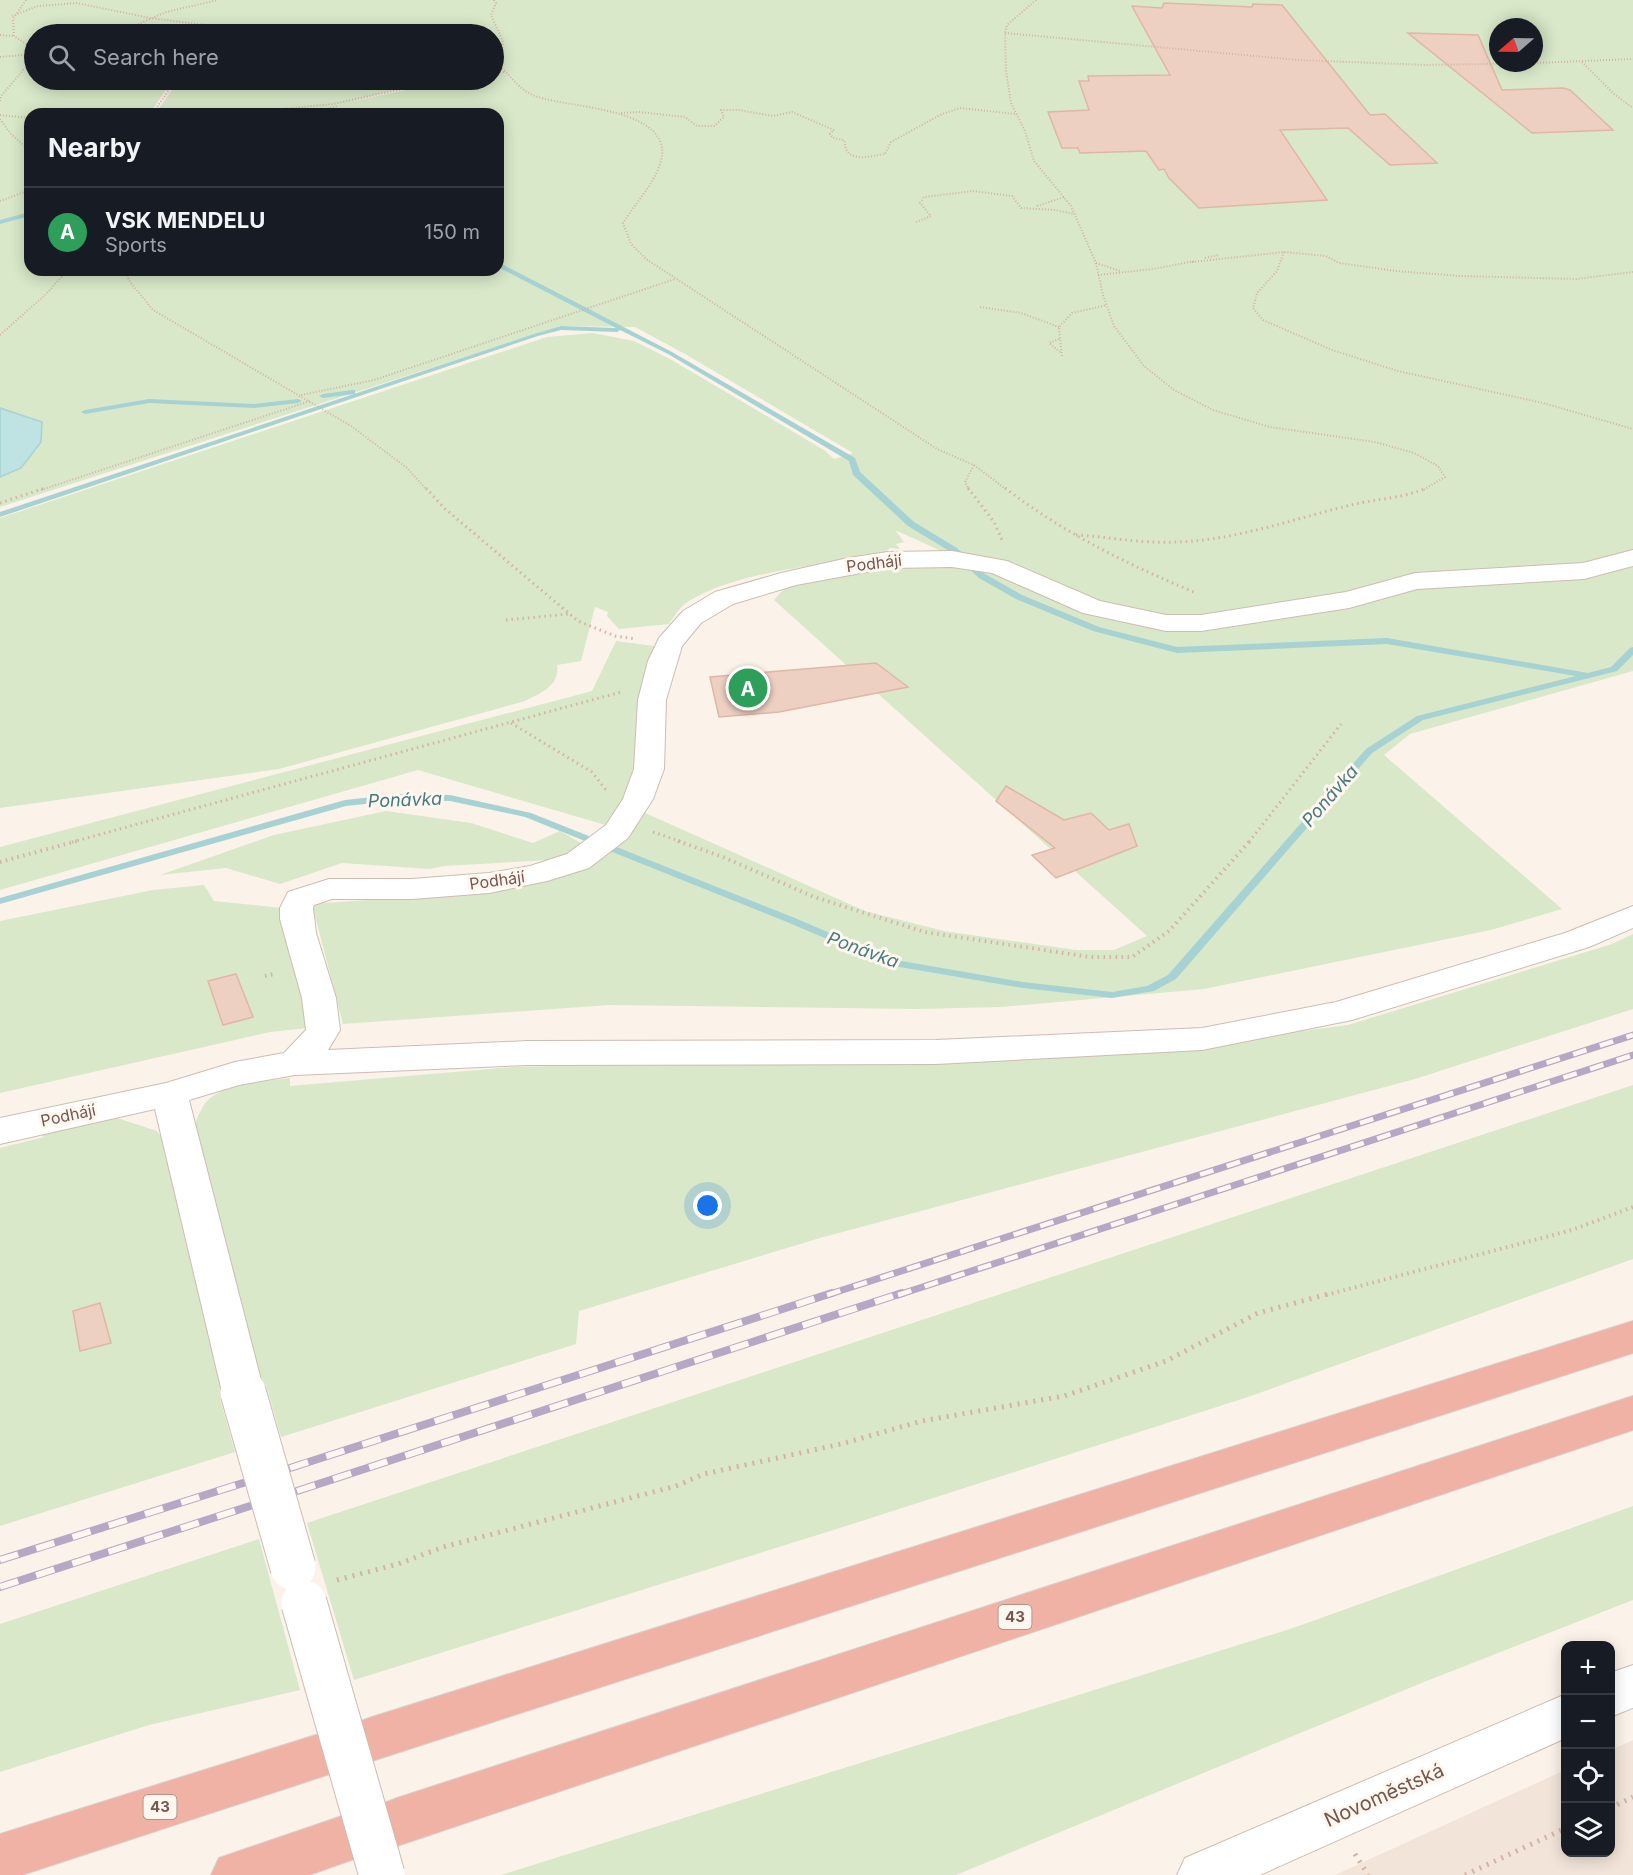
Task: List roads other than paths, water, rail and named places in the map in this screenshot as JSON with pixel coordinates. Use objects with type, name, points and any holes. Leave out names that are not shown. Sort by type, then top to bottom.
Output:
[{"type":"highway","points":[[372,1739],[1633,1337]]},
{"type":"highway","name":"43","points":[[397,1822],[1633,1413]]},
{"type":"highway","name":"43","points":[[0,1858],[319,1756]]},
{"type":"highway","points":[[237,1875],[342,1840]]},
{"type":"street","name":"Podhájí","points":[[0,1131],[170,1094],[235,1074],[295,1063],[312,1047],[323,1030],[319,998],[297,923],[296,904],[299,899],[329,889],[412,889],[489,883],[536,874],[578,861],[623,824],[638,800],[649,769],[652,700],[669,644],[692,617],[724,598],[848,566],[895,559],[952,559],[992,565],[1092,607],[1166,623],[1201,623],[1257,612],[1349,600],[1415,581],[1584,571],[1633,558]]},
{"type":"street","points":[[295,1063],[528,1053],[936,1052],[1202,1039],[1340,1012],[1577,940],[1633,916]]},
{"type":"street","points":[[170,1094],[180,1143],[243,1392],[382,1875]]},
{"type":"street","points":[[1613,1695],[1633,1686]]},
{"type":"street","name":"Novoměstská","points":[[1203,1875],[1561,1718]]},
{"type":"water","points":[[0,408],[42,422],[41,442],[21,468],[0,477]]},
{"type":"waterway","points":[[0,222],[24,216]]},
{"type":"waterway","points":[[504,267],[670,353],[852,460],[856,473],[911,524],[954,550],[982,576],[1019,597],[1096,629],[1177,650],[1387,641],[1585,675]]},
{"type":"waterway","points":[[0,515],[536,335],[561,328],[617,330]]},
{"type":"waterway","points":[[323,396],[352,392]]},
{"type":"waterway","points":[[85,412],[149,401],[254,406],[298,401]]},
{"type":"waterway","name":"Ponávka","points":[[0,901],[345,803],[401,797],[450,798],[528,815],[791,920],[888,962],[1023,985],[1112,995],[1150,989],[1172,977],[1369,751],[1420,718],[1614,669],[1633,650]]},
{"type":"railway","points":[[827,1295],[1633,1035]]},
{"type":"railway","points":[[898,1295],[1633,1055]]},
{"type":"railway","points":[[290,1468],[832,1293]]},
{"type":"railway","points":[[297,1491],[902,1293]]},
{"type":"railway","points":[[0,1560],[243,1483]]},
{"type":"railway","points":[[0,1587],[250,1506]]},
{"type":"place","name":"VSK MENDELU","points":[[748,688]]}]
